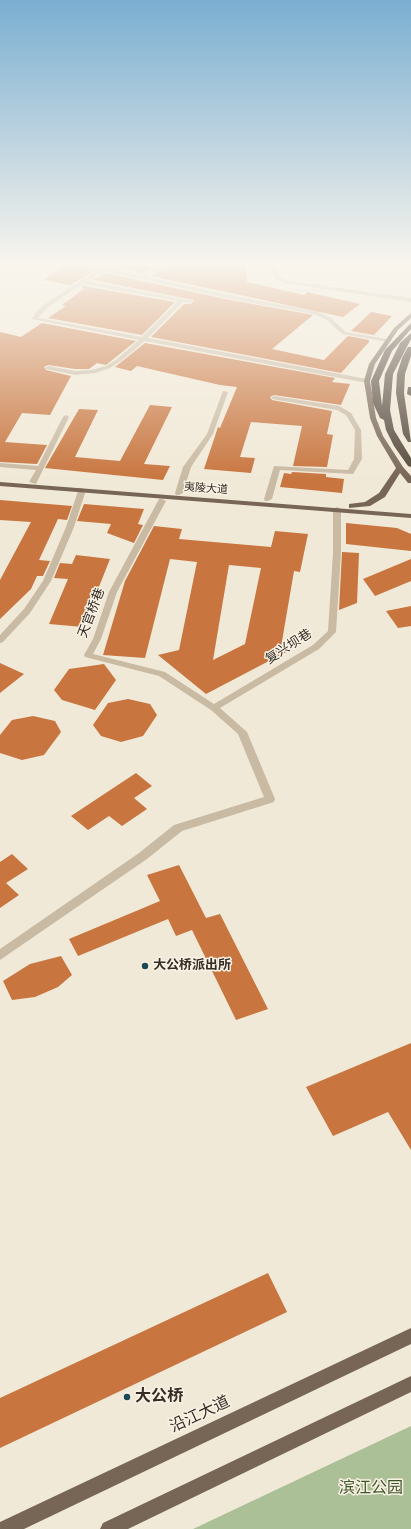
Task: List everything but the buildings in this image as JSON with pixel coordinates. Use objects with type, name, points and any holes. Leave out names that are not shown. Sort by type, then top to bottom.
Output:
[{"type":"highway","points":[[400,337],[389,350],[375,381],[377,403],[398,446],[411,464]]},
{"type":"highway","points":[[390,430],[386,410],[386,392],[391,368],[404,343],[409,337]]},
{"type":"highway","points":[[411,349],[406,358],[401,374],[400,393],[407,434],[411,440]]},
{"type":"highway","points":[[411,389],[411,394]]},
{"type":"main road","points":[[391,337],[372,364],[367,381],[373,418],[380,436],[400,468],[411,481]]},
{"type":"main road","points":[[352,506],[367,504],[382,495],[393,481],[400,468]]},
{"type":"main road","name":"夷陵大道","points":[[0,479],[411,510]]},
{"type":"main road","name":"夷陵大道","points":[[0,484],[337,509],[411,516]]},
{"type":"main road","points":[[368,512],[411,520]]},
{"type":"main road","name":"沿江大道","points":[[4,1529],[411,1336]]},
{"type":"main road","points":[[109,1529],[411,1384]]},
{"type":"street","points":[[129,337],[367,381]]},
{"type":"street","points":[[48,368],[74,373],[93,372],[119,360],[146,337]]},
{"type":"street","points":[[369,337],[389,340]]},
{"type":"street","points":[[179,493],[187,467],[210,434],[225,392]]},
{"type":"street","points":[[268,499],[277,468],[350,472],[358,459],[358,430],[349,414],[339,408],[274,398]]},
{"type":"street","points":[[33,482],[66,417]]},
{"type":"street","points":[[0,465],[41,468]]},
{"type":"street","points":[[0,640],[27,611],[47,581],[70,527],[82,490]]},
{"type":"street","name":"天官桥巷","points":[[162,501],[113,592],[97,639],[88,655],[162,674],[214,708]]},
{"type":"street","name":"复兴坝巷","points":[[214,708],[316,647],[332,632],[337,553],[337,509]]},
{"type":"street","points":[[0,955],[143,856],[178,828],[270,799],[242,732],[214,708]]},
{"type":"green space","name":"滨江公园","points":[[411,1426],[411,1529],[193,1529]]},
{"type":"place","name":"大公桥派出所","points":[[145,966]]},
{"type":"place","name":"大公桥","points":[[127,1397]]}]
